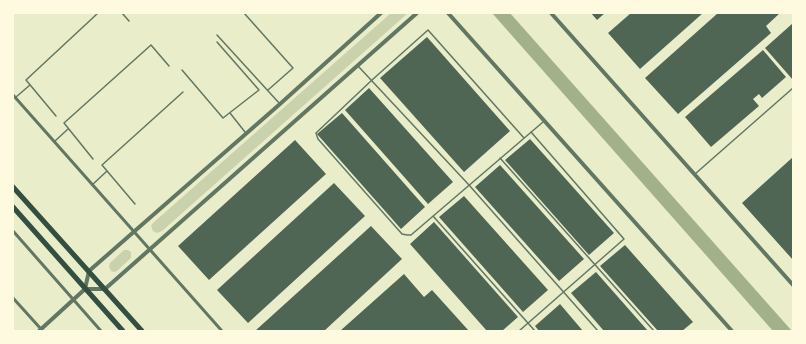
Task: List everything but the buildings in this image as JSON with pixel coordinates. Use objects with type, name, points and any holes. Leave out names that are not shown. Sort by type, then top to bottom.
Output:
[{"type":"main road","points":[[13,187],[142,331]]},
{"type":"main road","points":[[13,207],[123,331]]},
{"type":"street","points":[[86,289],[89,271],[280,104],[381,13]]},
{"type":"street","points":[[13,298],[40,330],[86,289],[105,289],[417,13]]},
{"type":"street","points":[[448,13],[732,331]]},
{"type":"street","points":[[551,13],[793,284]]},
{"type":"street","points":[[14,96],[222,331]]},
{"type":"street","points":[[13,231],[101,331]]},
{"type":"lane","points":[[56,116],[26,80],[98,13]]},
{"type":"lane","points":[[122,13],[129,21]]},
{"type":"lane","points":[[244,13],[293,68],[268,90]]},
{"type":"lane","points":[[524,138],[428,30],[317,130],[316,135],[402,234],[411,235],[545,120]]},
{"type":"lane","points":[[217,35],[280,104]]},
{"type":"lane","points":[[182,70],[223,118],[259,90],[217,42]]},
{"type":"lane","points":[[94,159],[64,123],[151,45],[169,66]]},
{"type":"lane","points":[[358,66],[469,185],[598,331]]},
{"type":"lane","points":[[14,96],[30,85]]},
{"type":"lane","points":[[694,174],[793,88]]},
{"type":"lane","points":[[135,204],[102,164],[184,92]]},
{"type":"lane","points":[[229,113],[246,134]]},
{"type":"lane","points":[[54,141],[68,129]]},
{"type":"lane","points":[[519,331],[624,239],[531,132]]},
{"type":"lane","points":[[500,158],[654,331]]},
{"type":"lane","points":[[92,184],[107,171]]},
{"type":"lane","points":[[433,216],[535,331]]},
{"type":"shaded area","points":[[391,13],[408,13],[162,231],[157,233],[153,231],[151,226],[153,223]]},
{"type":"shaded area","points":[[492,13],[510,13],[792,331],[773,331]]},
{"type":"shaded area","points":[[124,250],[131,252],[131,258],[117,271],[111,271],[109,267],[110,263]]}]
